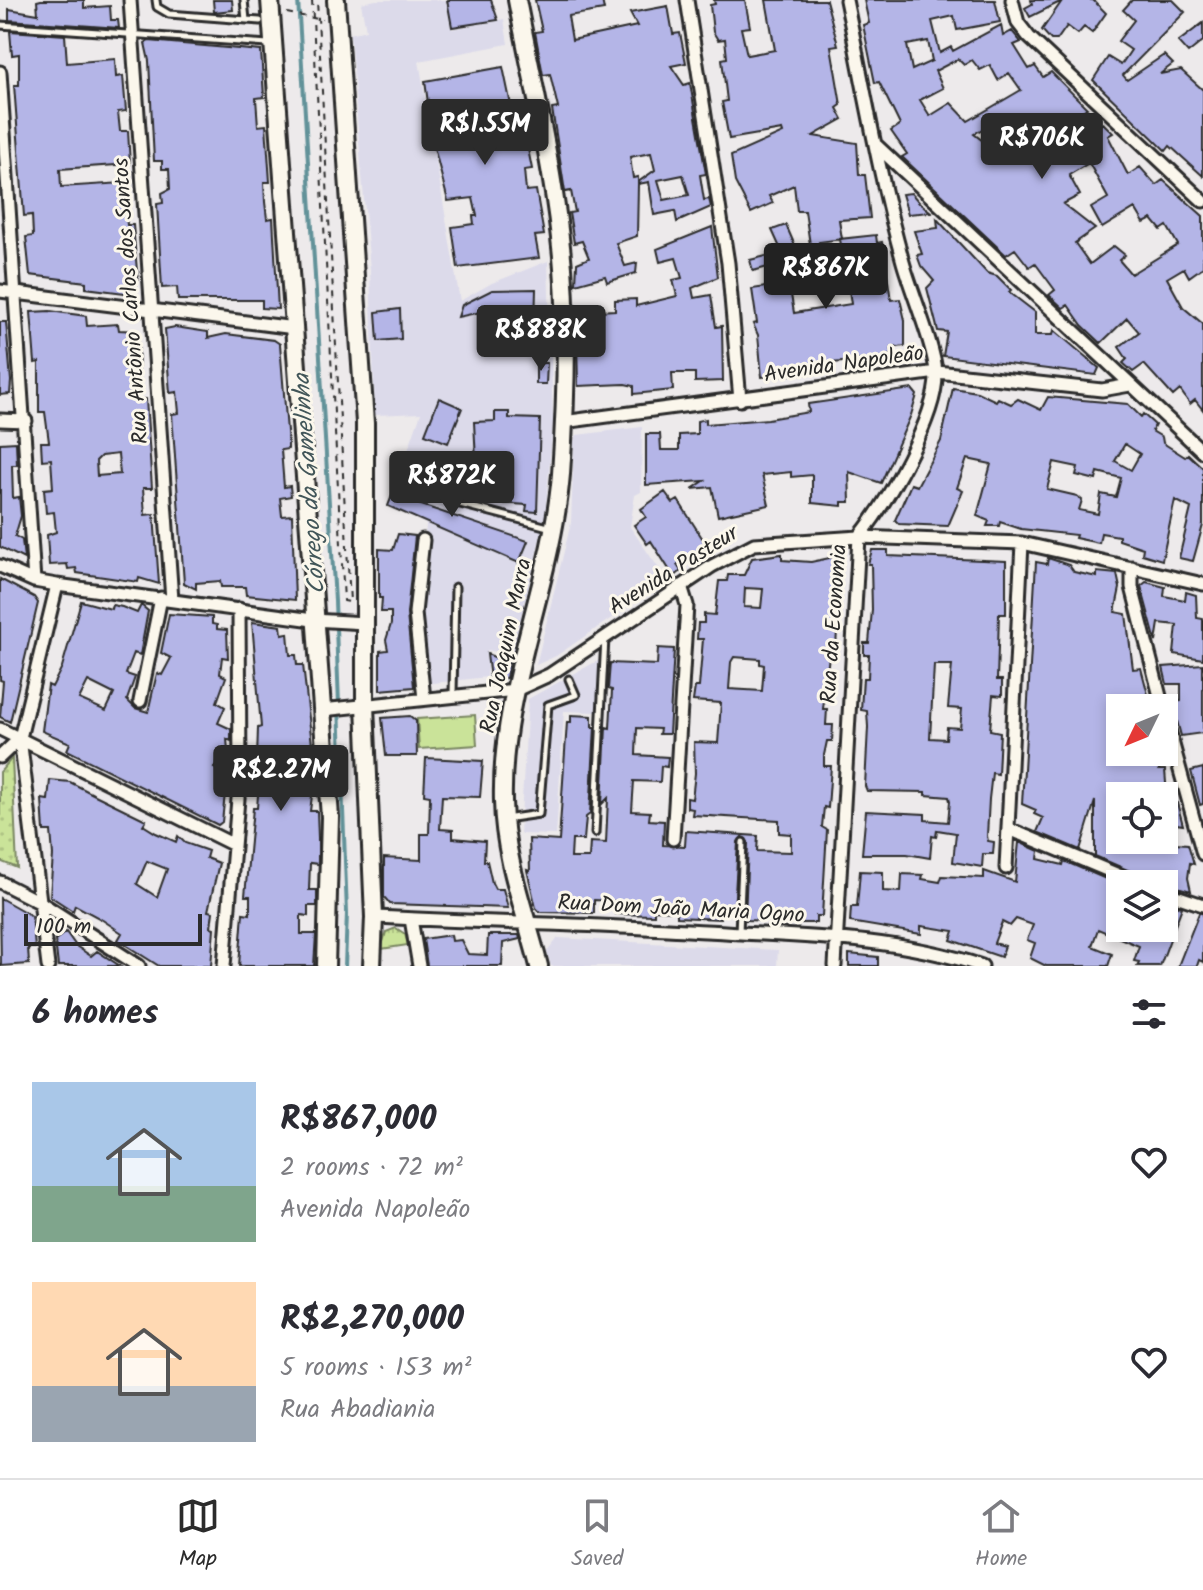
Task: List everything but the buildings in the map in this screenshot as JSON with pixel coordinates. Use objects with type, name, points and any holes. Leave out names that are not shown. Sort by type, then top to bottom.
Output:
[{"type":"main road","points":[[337,0],[365,423],[365,705],[374,917],[372,966]]},
{"type":"main road","name":"Rua Joaquim Marra","points":[[517,0],[561,239],[563,422],[555,529],[516,690],[504,777],[504,819],[509,858],[539,966]]},
{"type":"main road","points":[[275,6],[273,44],[313,620],[327,710],[330,817],[326,966]]},
{"type":"street","name":"Rua Antônio Carlos dos Santos","points":[[130,0],[152,309],[167,599],[140,701]]},
{"type":"street","points":[[687,0],[728,263],[740,400]]},
{"type":"street","points":[[846,0],[903,262],[937,372]]},
{"type":"street","points":[[1012,0],[1018,23],[1029,37],[1203,201]]},
{"type":"street","points":[[0,72],[3,159],[26,421],[34,581]]},
{"type":"street","points":[[877,146],[1203,452]]},
{"type":"street","points":[[0,291],[295,328]]},
{"type":"street","name":"Avenida Napoleão","points":[[563,422],[937,372],[1090,389],[1130,385]]},
{"type":"street","name":"Rua da Economia","points":[[835,966],[859,537],[879,513],[906,462],[933,396],[937,372]]},
{"type":"street","points":[[0,420],[26,421]]},
{"type":"street","name":"Avenida Pasteur","points":[[327,710],[516,690],[549,675],[744,546],[859,537],[1022,543],[1203,584]]},
{"type":"street","points":[[423,540],[415,613],[424,699]]},
{"type":"street","points":[[1006,868],[1022,543]]},
{"type":"street","points":[[0,566],[34,581],[57,585],[313,620],[365,623]]},
{"type":"street","points":[[1132,567],[1132,587],[1159,694]]},
{"type":"street","points":[[48,966],[43,904],[20,738],[57,585]]},
{"type":"street","points":[[673,839],[687,605],[681,586]]},
{"type":"street","points":[[224,966],[242,709],[239,609]]},
{"type":"street","points":[[0,729],[234,845]]},
{"type":"street","points":[[0,757],[20,738]]},
{"type":"street","points":[[1178,764],[1203,854]]},
{"type":"street","points":[[1009,829],[1107,870]]},
{"type":"street","points":[[0,882],[43,904],[139,966]]},
{"type":"street","points":[[1178,897],[1203,905]]},
{"type":"street","name":"Rua Dom João Maria Ogno","points":[[374,917],[837,938],[915,946],[982,966]]},
{"type":"street","points":[[411,919],[419,966]]},
{"type":"lane","points":[[156,0],[157,7],[165,13],[260,21]]},
{"type":"lane","points":[[244,0],[246,20]]},
{"type":"lane","points":[[0,25],[273,44]]},
{"type":"lane","points":[[460,504],[555,529]]},
{"type":"lane","points":[[453,696],[455,587]]},
{"type":"lane","points":[[595,833],[605,637]]},
{"type":"lane","points":[[504,819],[539,814],[548,705],[576,695],[569,679]]},
{"type":"lane","points":[[739,933],[743,842]]},
{"type":"path","points":[[312,0],[344,601],[350,602],[317,0]]},
{"type":"path","points":[[275,6],[307,18]]},
{"type":"shaded area","points":[[376,0],[446,0],[452,29],[504,19],[508,44],[419,61],[460,301],[492,283],[548,261],[553,423],[545,518],[512,654],[487,650],[487,677],[425,684],[421,608],[426,524],[388,506],[421,413],[375,415],[370,270],[350,34],[366,30],[361,3]]},
{"type":"shaded area","points":[[642,427],[641,492],[635,495],[630,527],[667,580],[556,656],[536,665],[571,523],[574,441],[577,435]]},
{"type":"shaded area","points":[[599,660],[596,712],[564,711],[556,835],[520,834],[528,699]]},
{"type":"shaded area","points":[[558,938],[778,950],[777,966],[551,966],[547,952]]},
{"type":"green space","points":[[475,715],[477,745],[419,749],[417,719]]},
{"type":"green space","points":[[12,758],[17,868],[0,861],[0,772]]},
{"type":"green space","points":[[396,928],[405,934],[408,945],[381,949],[386,932]]},
{"type":"waterway","name":"Córrego da Gamelinha","points":[[298,0],[335,601],[347,913],[345,966]]}]
